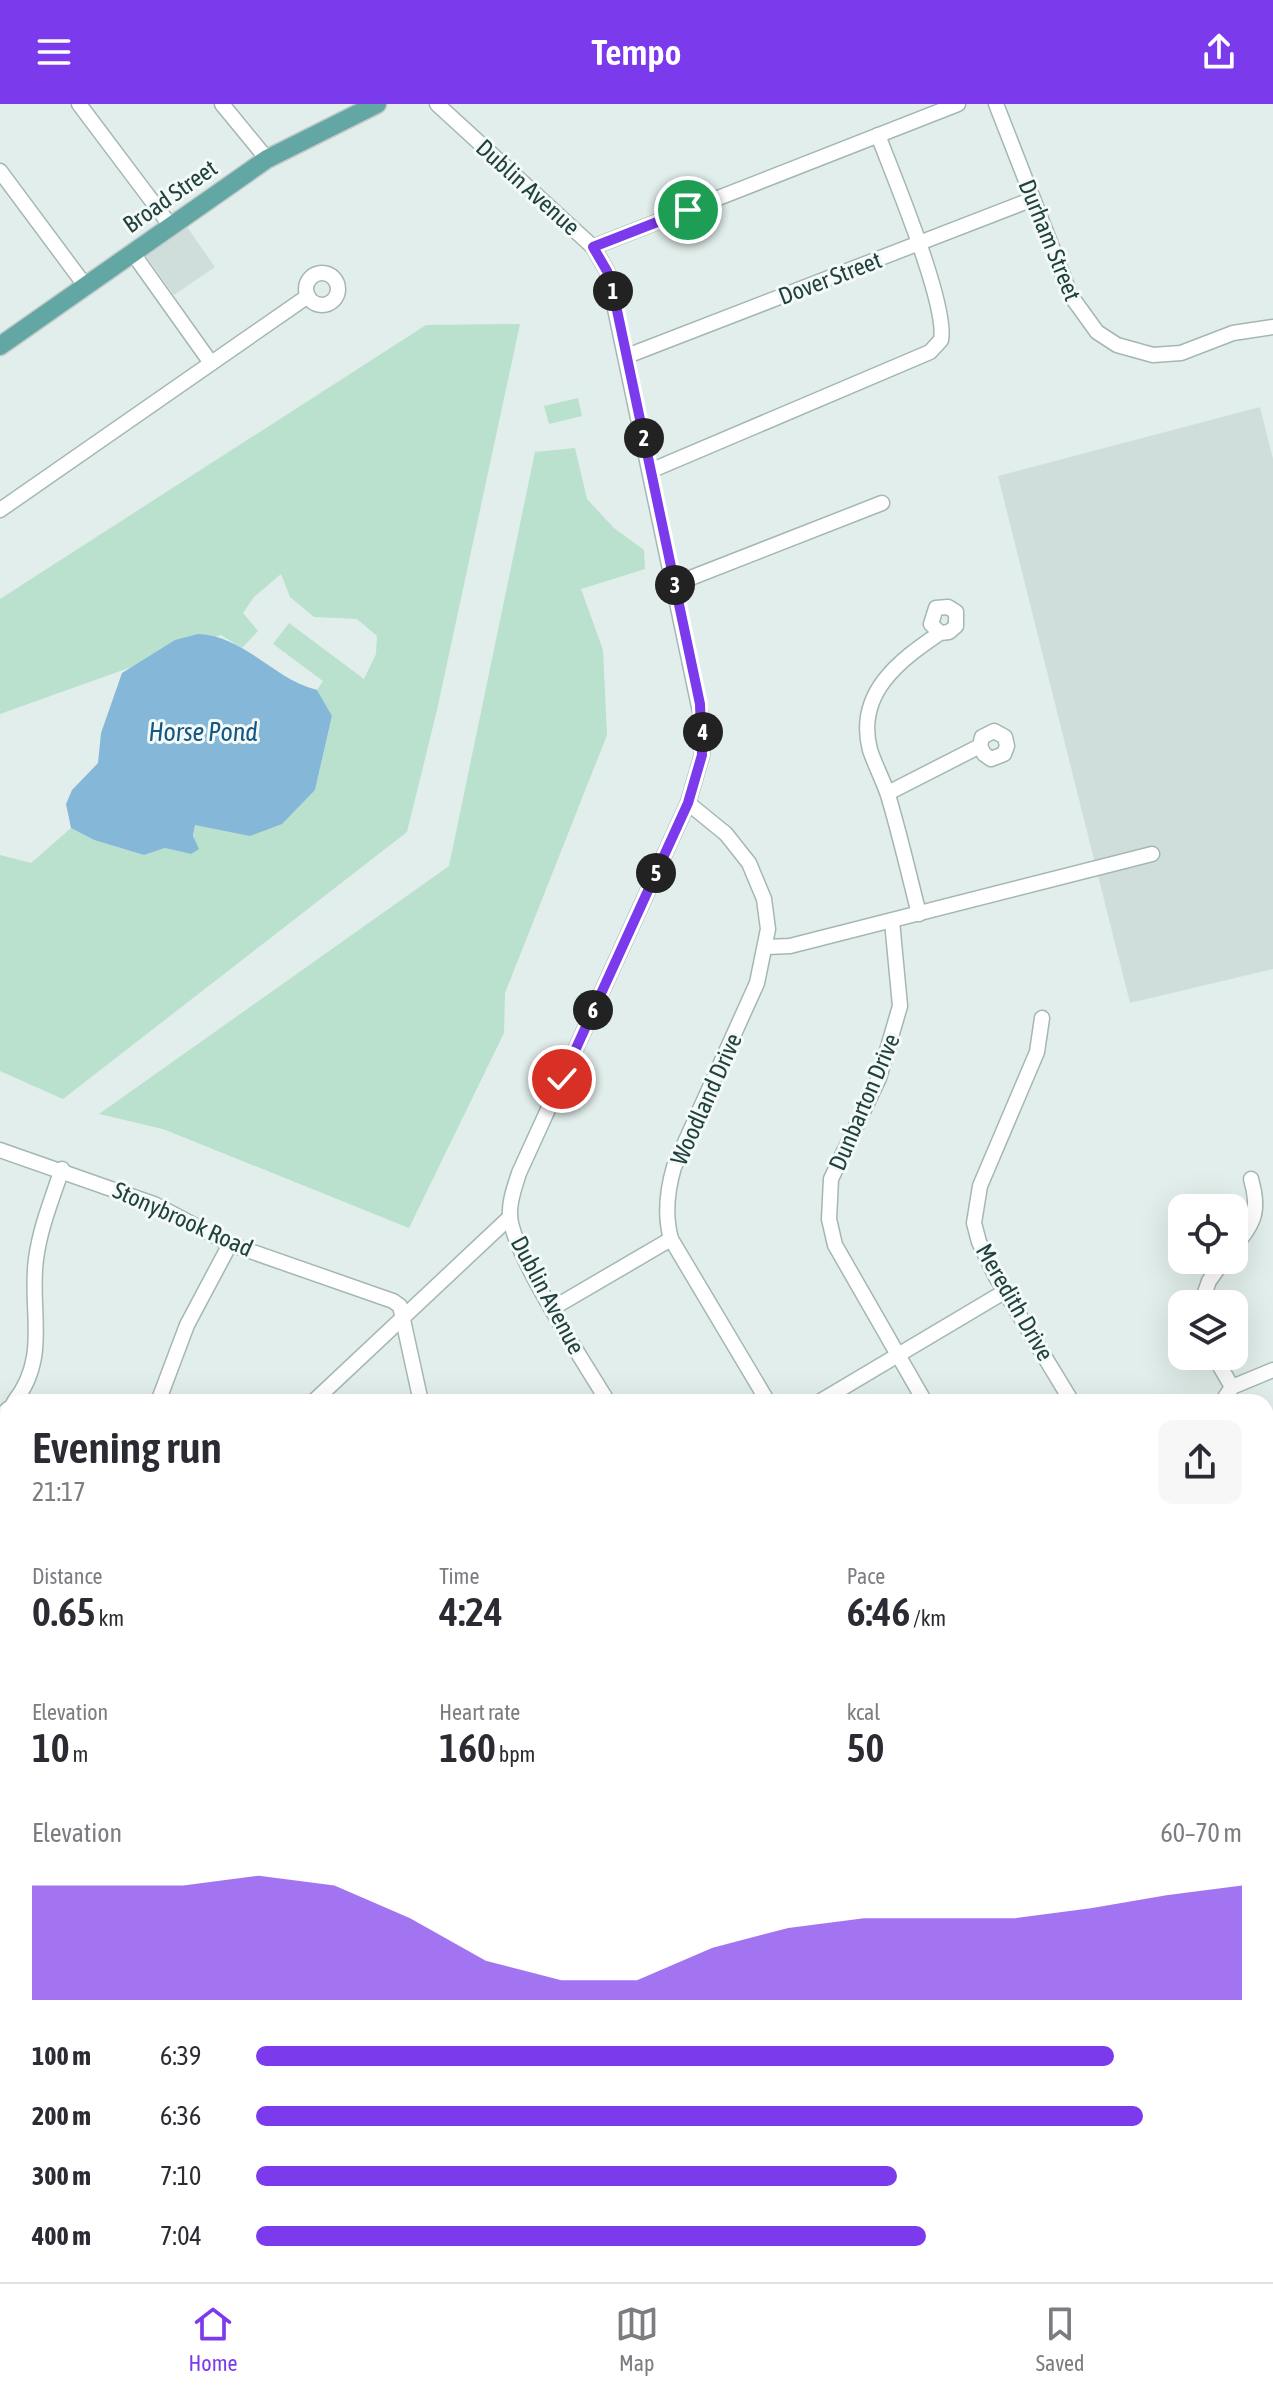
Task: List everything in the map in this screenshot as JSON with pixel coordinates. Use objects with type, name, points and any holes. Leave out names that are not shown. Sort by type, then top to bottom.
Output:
[{"type":"main road","name":"Broad Street","points":[[0,346],[84,284],[267,159],[373,105]]},
{"type":"street","points":[[79,104],[170,225]]},
{"type":"street","points":[[222,104],[267,159]]},
{"type":"street","name":"Dublin Avenue","points":[[437,104],[593,247],[607,271],[675,584],[703,737],[699,769],[688,803],[519,1173],[510,1217],[518,1247],[603,1394]]},
{"type":"street","points":[[593,247],[958,104]]},
{"type":"street","name":"Durham Street","points":[[996,104],[1076,305],[1089,325],[1117,345],[1141,353],[1166,355],[1193,349],[1233,333],[1273,327]]},
{"type":"street","points":[[650,471],[930,352],[941,340],[941,325],[918,243],[878,135]]},
{"type":"street","points":[[0,171],[6,192],[84,284]]},
{"type":"street","name":"Dover Street","points":[[627,356],[1033,199]]},
{"type":"street","points":[[132,252],[211,363]]},
{"type":"street","points":[[0,510],[308,296]]},
{"type":"street","points":[[675,584],[882,503]]},
{"type":"street","points":[[919,914],[888,793],[870,748],[873,701],[888,671],[940,633]]},
{"type":"street","points":[[888,793],[980,746]]},
{"type":"street","name":"Woodland Drive","points":[[688,803],[732,841],[755,874],[767,913],[767,947],[748,1006],[674,1167],[667,1209],[671,1239],[763,1394]]},
{"type":"street","points":[[767,947],[790,946],[1152,854]]},
{"type":"street","name":"Dunbarton Drive","points":[[892,921],[901,995],[897,1027],[879,1078],[831,1179],[828,1198],[835,1245],[920,1394]]},
{"type":"street","name":"Meredith Drive","points":[[1042,1018],[1037,1052],[986,1171],[975,1212],[979,1242],[1004,1292],[1067,1394]]},
{"type":"street","name":"Stonybrook Road","points":[[0,1150],[62,1169],[154,1204],[230,1244],[380,1294],[400,1306],[402,1315]]},
{"type":"street","points":[[19,1394],[29,1379],[38,1345],[35,1263],[39,1239],[62,1169]]},
{"type":"street","points":[[1248,1229],[1255,1220],[1257,1198],[1251,1179]]},
{"type":"street","points":[[321,1394],[402,1315],[470,1258],[510,1217]]},
{"type":"street","points":[[553,1308],[671,1239]]},
{"type":"street","points":[[161,1394],[187,1325],[230,1244]]},
{"type":"street","points":[[833,1394],[1004,1292]]},
{"type":"street","points":[[402,1315],[419,1394]]},
{"type":"street","points":[[1222,1370],[1232,1387]]},
{"type":"street","points":[[1227,1394],[1232,1387],[1273,1370]]},
{"type":"shaded area","points":[[187,227],[215,267],[174,295],[146,256]]},
{"type":"shaded area","points":[[1260,407],[1273,459],[1273,969],[1130,1003],[998,476]]},
{"type":"green space","points":[[520,324],[437,710],[407,832],[63,1099],[0,1071],[0,855],[31,863],[71,828],[94,840],[144,855],[165,848],[191,854],[195,825],[219,828],[315,790],[332,717],[317,690],[323,681],[273,644],[289,623],[364,679],[376,654],[377,636],[357,619],[314,617],[290,597],[281,574],[254,597],[243,613],[258,631],[242,648],[221,635],[0,714],[0,599],[426,325]]},
{"type":"green space","points":[[578,398],[582,416],[549,424],[544,406]]},
{"type":"green space","points":[[575,448],[587,499],[614,528],[644,550],[645,569],[581,589],[603,650],[607,735],[505,993],[504,1033],[409,1228],[163,1129],[99,1114],[449,866],[535,452]]},
{"type":"water","name":"Horse Pond","points":[[198,634],[230,642],[286,677],[317,690],[332,716],[315,790],[282,824],[250,836],[195,825],[193,836],[199,849],[191,854],[165,848],[144,855],[94,840],[71,828],[66,804],[72,790],[98,763],[101,733],[122,673],[175,640]]},
{"type":"route","points":[[562,1079],[688,803],[702,755],[700,704],[627,356],[607,271],[593,247],[688,210]]}]
